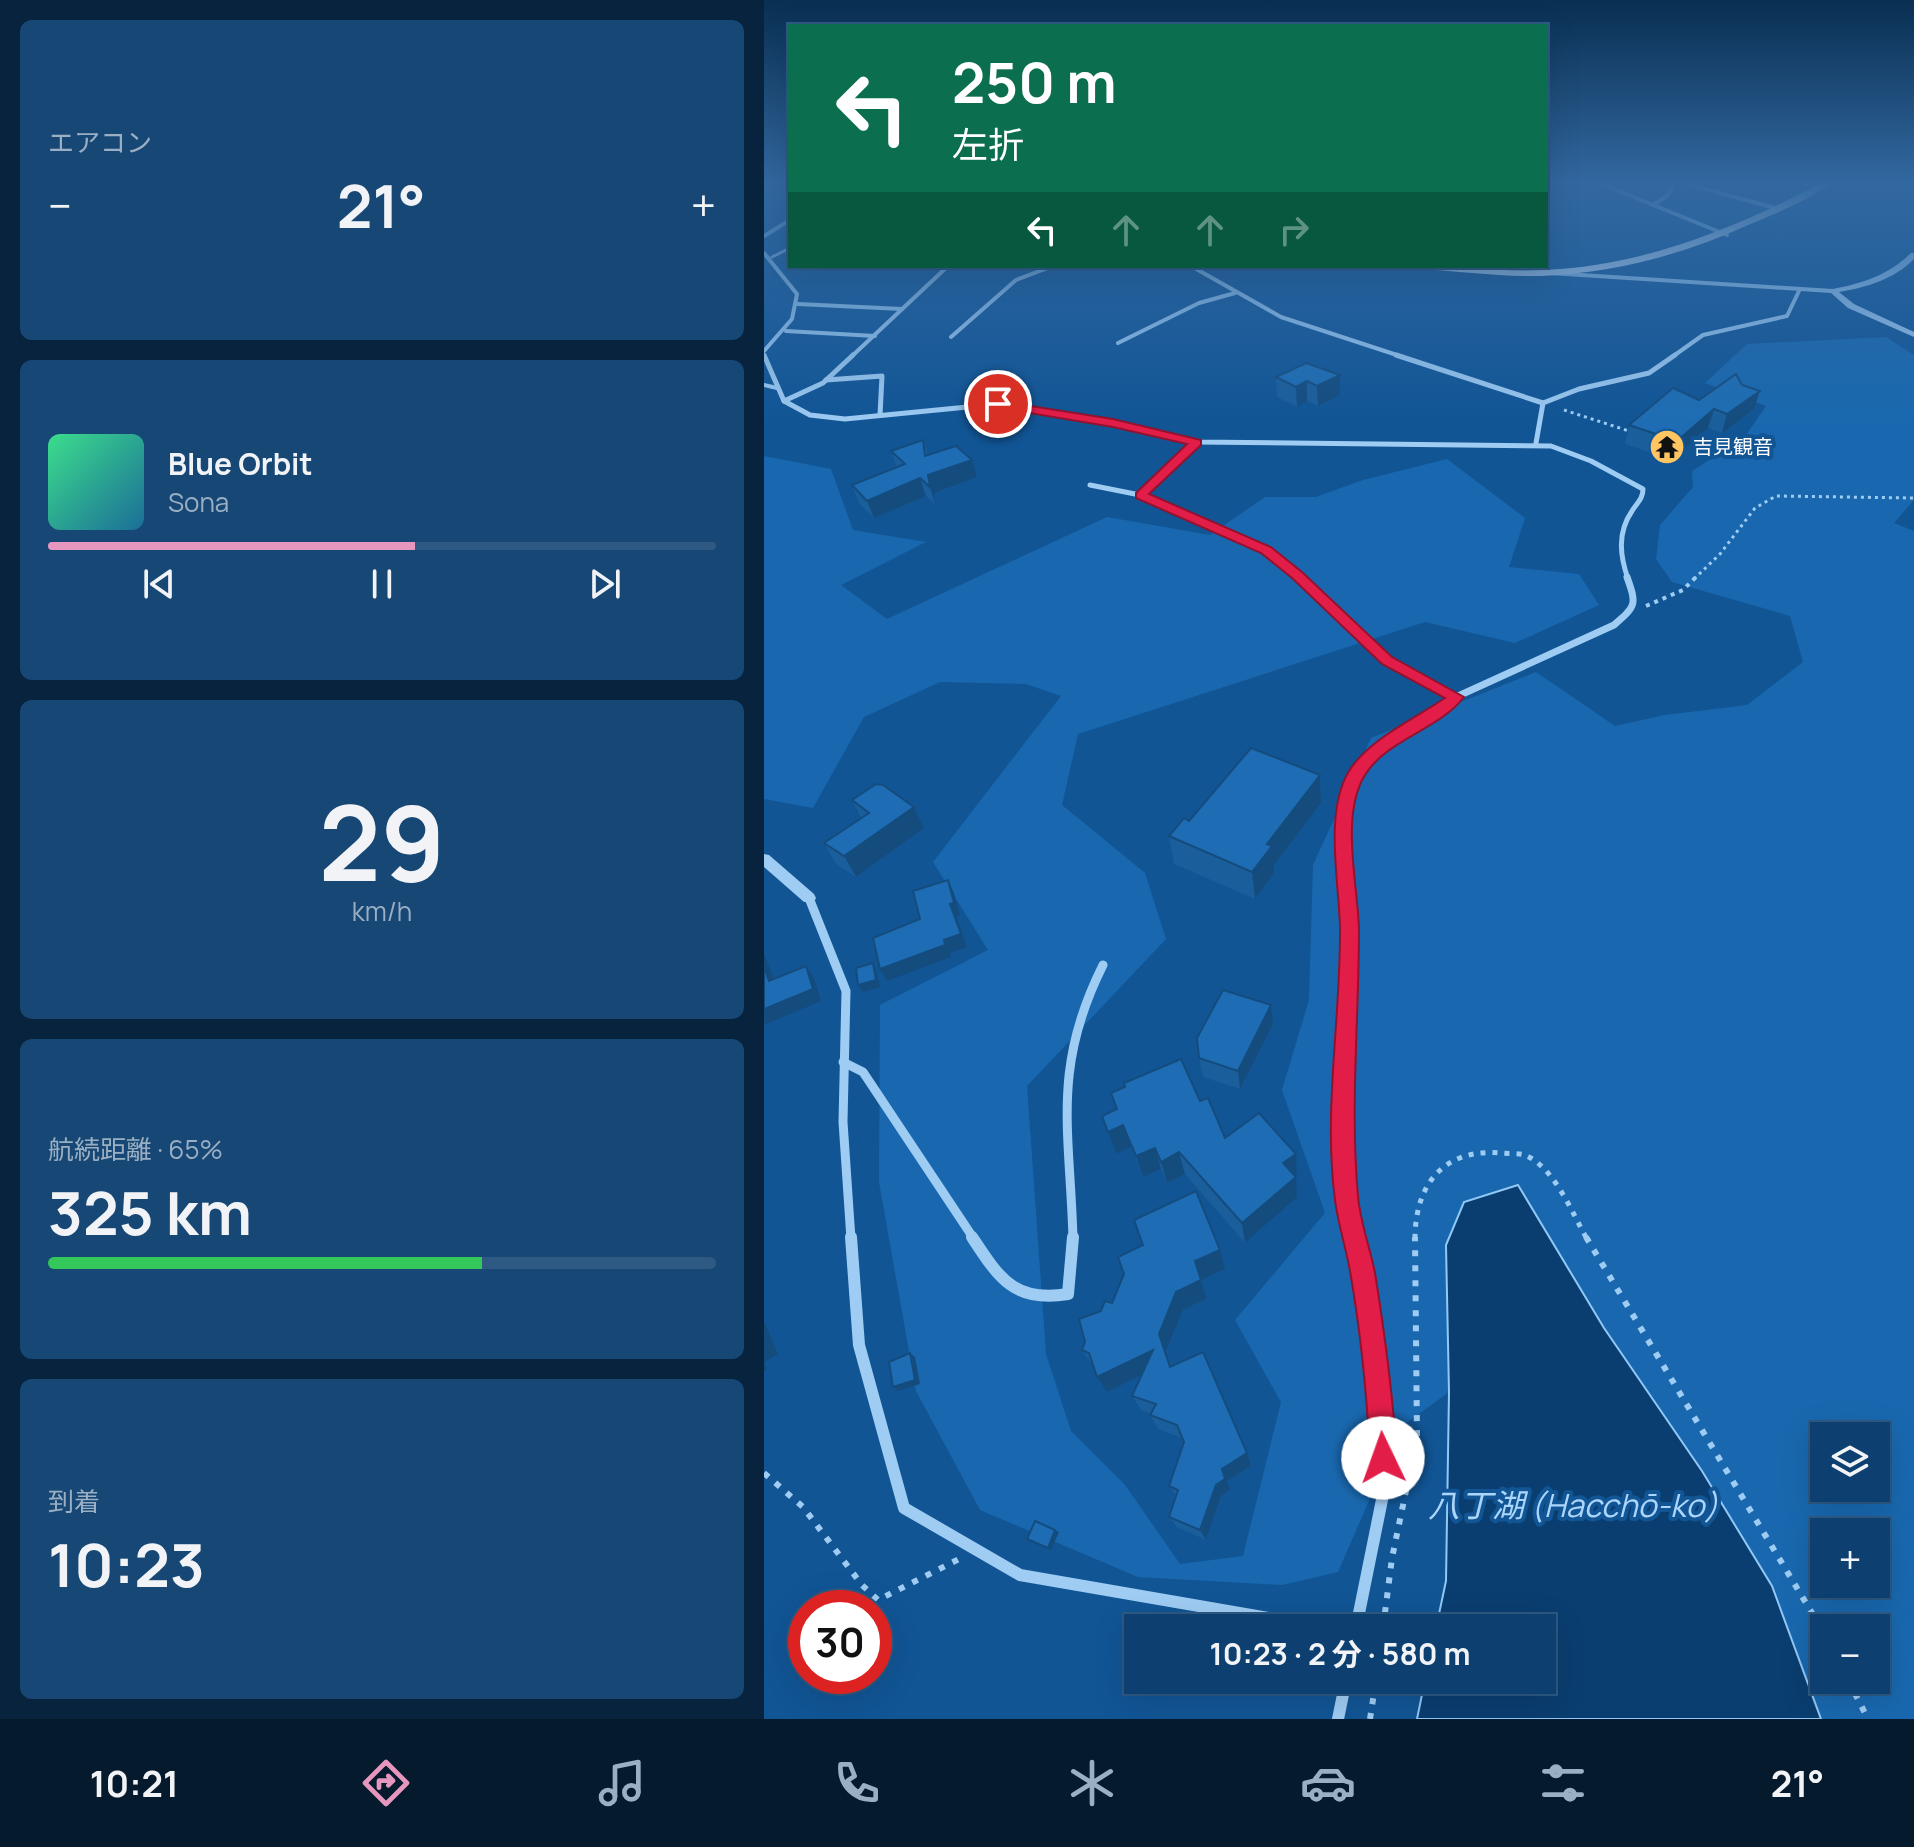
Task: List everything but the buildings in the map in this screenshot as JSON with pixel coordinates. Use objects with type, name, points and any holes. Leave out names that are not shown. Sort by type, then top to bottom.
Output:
[{"type":"main road","points":[[1455,268],[1542,273],[1609,264]]},
{"type":"street","points":[[775,264],[783,281],[797,294],[798,304],[786,331],[764,353],[784,401],[810,415],[845,419],[998,404],[1113,423],[1196,442],[1536,443],[1561,447],[1593,460],[1643,489],[1643,497],[1627,515],[1620,537],[1623,568],[1635,598],[1626,616],[1614,625],[1456,697],[1408,729],[1362,766],[1349,796],[1343,841],[1349,929],[1342,1099],[1347,1200],[1362,1269],[1379,1378],[1385,1485],[1359,1614]]},
{"type":"street","points":[[1542,273],[1833,291],[1879,281],[1906,264]]},
{"type":"street","points":[[784,401],[826,380],[946,268]]},
{"type":"street","points":[[951,337],[1016,280],[1048,268]]},
{"type":"street","points":[[1194,268],[1281,317],[1543,403],[1579,389],[1649,373],[1703,335],[1779,320],[1787,316],[1799,291]]},
{"type":"street","points":[[1833,291],[1851,306],[1914,335]]},
{"type":"street","points":[[1118,343],[1199,303],[1235,293]]},
{"type":"street","points":[[798,304],[902,309]]},
{"type":"street","points":[[786,331],[875,336]]},
{"type":"street","points":[[826,380],[882,376],[880,415]]},
{"type":"street","points":[[1536,443],[1543,403]]},
{"type":"street","points":[[1140,495],[1196,442]]},
{"type":"street","points":[[1090,485],[1140,495],[1266,550],[1297,575],[1387,661],[1456,697]]},
{"type":"street","points":[[764,859],[809,898],[846,991],[843,1122],[859,1345],[904,1508],[940,1532],[1020,1575],[1245,1614]]},
{"type":"street","points":[[843,1062],[863,1072],[997,1274],[1023,1296],[1048,1298],[1068,1294],[1074,1261],[1067,1076],[1083,1004],[1103,965]]},
{"type":"street","points":[[1338,1719],[1343,1694]]},
{"type":"lane","points":[[764,385],[777,388]]},
{"type":"path","points":[[1568,411],[1638,434]]},
{"type":"path","points":[[1626,616],[1683,590],[1720,554],[1755,508],[1776,496],[1914,498]]},
{"type":"path","points":[[1385,1614],[1392,1558],[1417,1438],[1415,1227],[1425,1188],[1452,1159],[1476,1151],[1525,1155],[1548,1174],[1813,1614]]},
{"type":"path","points":[[764,1473],[803,1507],[862,1585],[878,1600],[978,1550]]},
{"type":"path","points":[[1370,1719],[1374,1694]]},
{"type":"path","points":[[1855,1694],[1868,1719]]},
{"type":"shaded area","points":[[1886,337],[1914,355],[1914,500],[1894,523],[1914,531],[1914,1719],[1821,1719],[1812,1694],[1890,1694],[1890,1614],[1810,1614],[1810,1689],[1772,1586],[1702,1471],[1604,1328],[1518,1185],[1446,1246],[1449,1392],[1401,1427],[1338,1572],[1282,1585],[1138,1577],[980,1510],[916,1391],[879,1182],[880,1005],[988,950],[933,862],[1061,696],[1026,684],[940,682],[864,717],[813,808],[764,799],[764,456],[831,469],[853,530],[926,542],[841,585],[887,619],[1107,517],[1210,535],[1265,497],[1316,497],[1363,480],[1447,459],[1525,518],[1509,567],[1579,574],[1599,605],[1515,643],[1425,622],[1078,734],[1062,805],[1145,873],[1166,939],[1027,1086],[1046,1354],[1071,1431],[1125,1485],[1180,1564],[1243,1556],[1281,1402],[1235,1320],[1325,1213],[1282,1090],[1309,1000],[1313,865],[1371,738],[1536,672],[1615,726],[1665,715],[1747,705],[1803,662],[1790,616],[1672,582],[1656,559],[1660,525],[1693,487],[1692,471],[1744,438],[1766,406],[1705,383],[1747,344]]},
{"type":"water","name":"八丁湖 (Hacchō-ko)","points":[[1518,1185],[1604,1328],[1702,1471],[1772,1586],[1821,1719],[1417,1719],[1422,1694],[1556,1694],[1556,1614],[1439,1614],[1446,1581],[1449,1392],[1446,1245],[1464,1202]]},
{"type":"place","name":"吉見観音","points":[[1667,447]]},
{"type":"route","points":[[998,404],[1113,423],[1196,442],[1140,495],[1266,550],[1297,575],[1387,661],[1456,697],[1369,758],[1355,775],[1343,841],[1349,929],[1349,1001],[1342,1099],[1347,1200],[1362,1269],[1379,1378],[1383,1458]]}]
